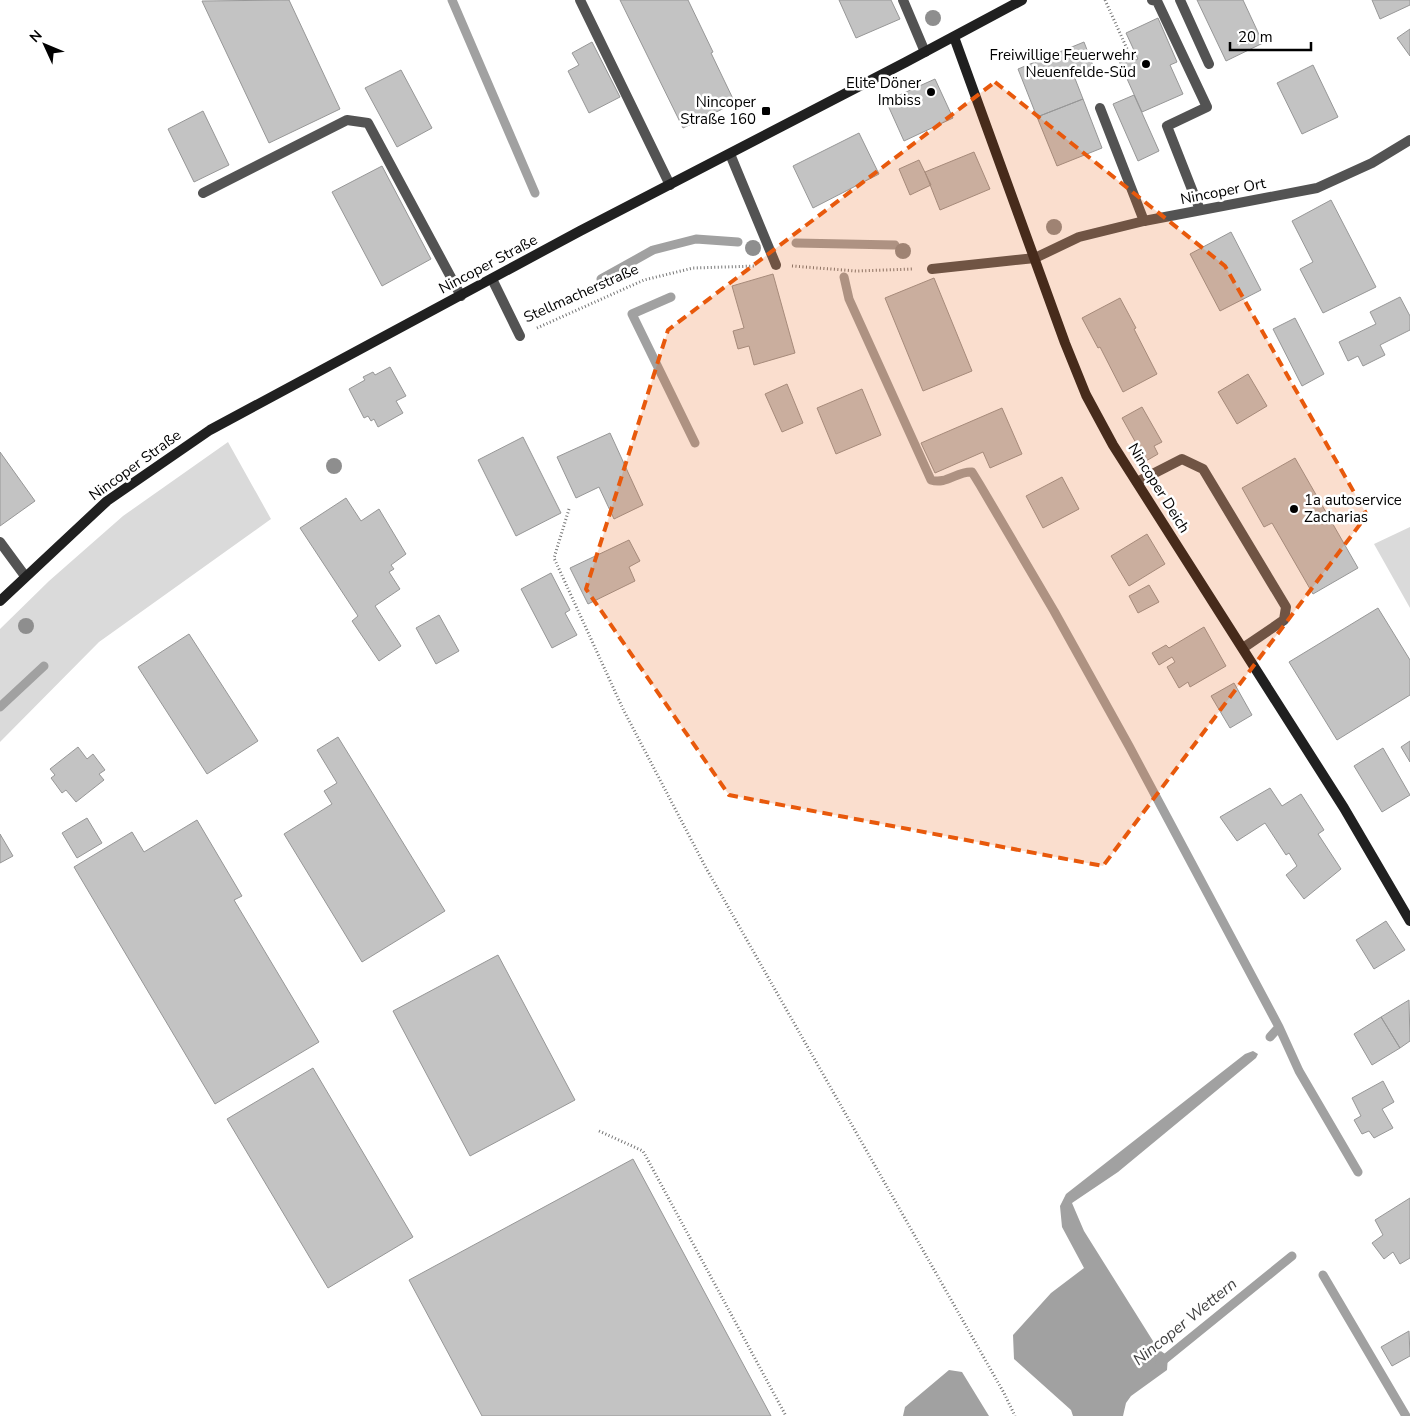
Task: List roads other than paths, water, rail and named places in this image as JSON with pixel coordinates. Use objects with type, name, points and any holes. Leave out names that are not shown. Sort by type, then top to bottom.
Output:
[{"type":"main road","name":"Nincoper Straße","points":[[0,601],[107,501],[210,430],[1022,0]]},
{"type":"main road","name":"Nincoper Deich","points":[[954,37],[1036,258],[1065,344],[1086,395],[1113,445],[1344,808],[1410,921]]},
{"type":"street","points":[[580,0],[670,185]]},
{"type":"street","points":[[903,0],[925,52]]},
{"type":"street","points":[[1152,0],[1157,1],[1207,107],[1167,126],[1200,210]]},
{"type":"street","points":[[1180,0],[1208,64]]},
{"type":"street","points":[[1100,108],[1144,221]]},
{"type":"street","points":[[203,193],[347,120],[368,123],[462,296]]},
{"type":"street","name":"Nincoper Ort","points":[[1036,258],[1079,237],[1144,221],[1317,188],[1372,163],[1410,140]]},
{"type":"street","points":[[730,154],[776,265]]},
{"type":"street","points":[[932,268],[1036,258]]},
{"type":"street","name":"Stellmacherstraße","points":[[492,279],[520,336]]},
{"type":"street","points":[[1137,482],[1182,460],[1203,469],[1286,608],[1284,620],[1243,648]]},
{"type":"street","points":[[0,542],[25,576]]},
{"type":"waterway","points":[[452,0],[535,193]]},
{"type":"waterway","points":[[601,279],[653,250],[696,239],[738,242]]},
{"type":"waterway","points":[[796,243],[895,245]]},
{"type":"waterway","points":[[844,277],[849,299],[931,480],[942,481],[972,472],[1054,611],[1129,746],[1279,1027],[1299,1071],[1358,1172]]},
{"type":"waterway","points":[[671,297],[632,314],[695,443]]},
{"type":"waterway","points":[[0,707],[44,666]]},
{"type":"waterway","points":[[1270,1037],[1279,1027]]},
{"type":"waterway","name":"Nincoper Wettern","points":[[1160,1363],[1292,1256]]},
{"type":"waterway","points":[[1323,1275],[1406,1416]]},
{"type":"place","name":"Freiwillige Feuerwehr Neuenfelde-Süd","points":[[1146,64]]},
{"type":"place","name":"Elite Döner Imbiss","points":[[931,92]]},
{"type":"place","name":"Nincoper Straße 160","points":[[766,111]]},
{"type":"place","name":"1a autoservice Zacharias","points":[[1294,509]]}]
